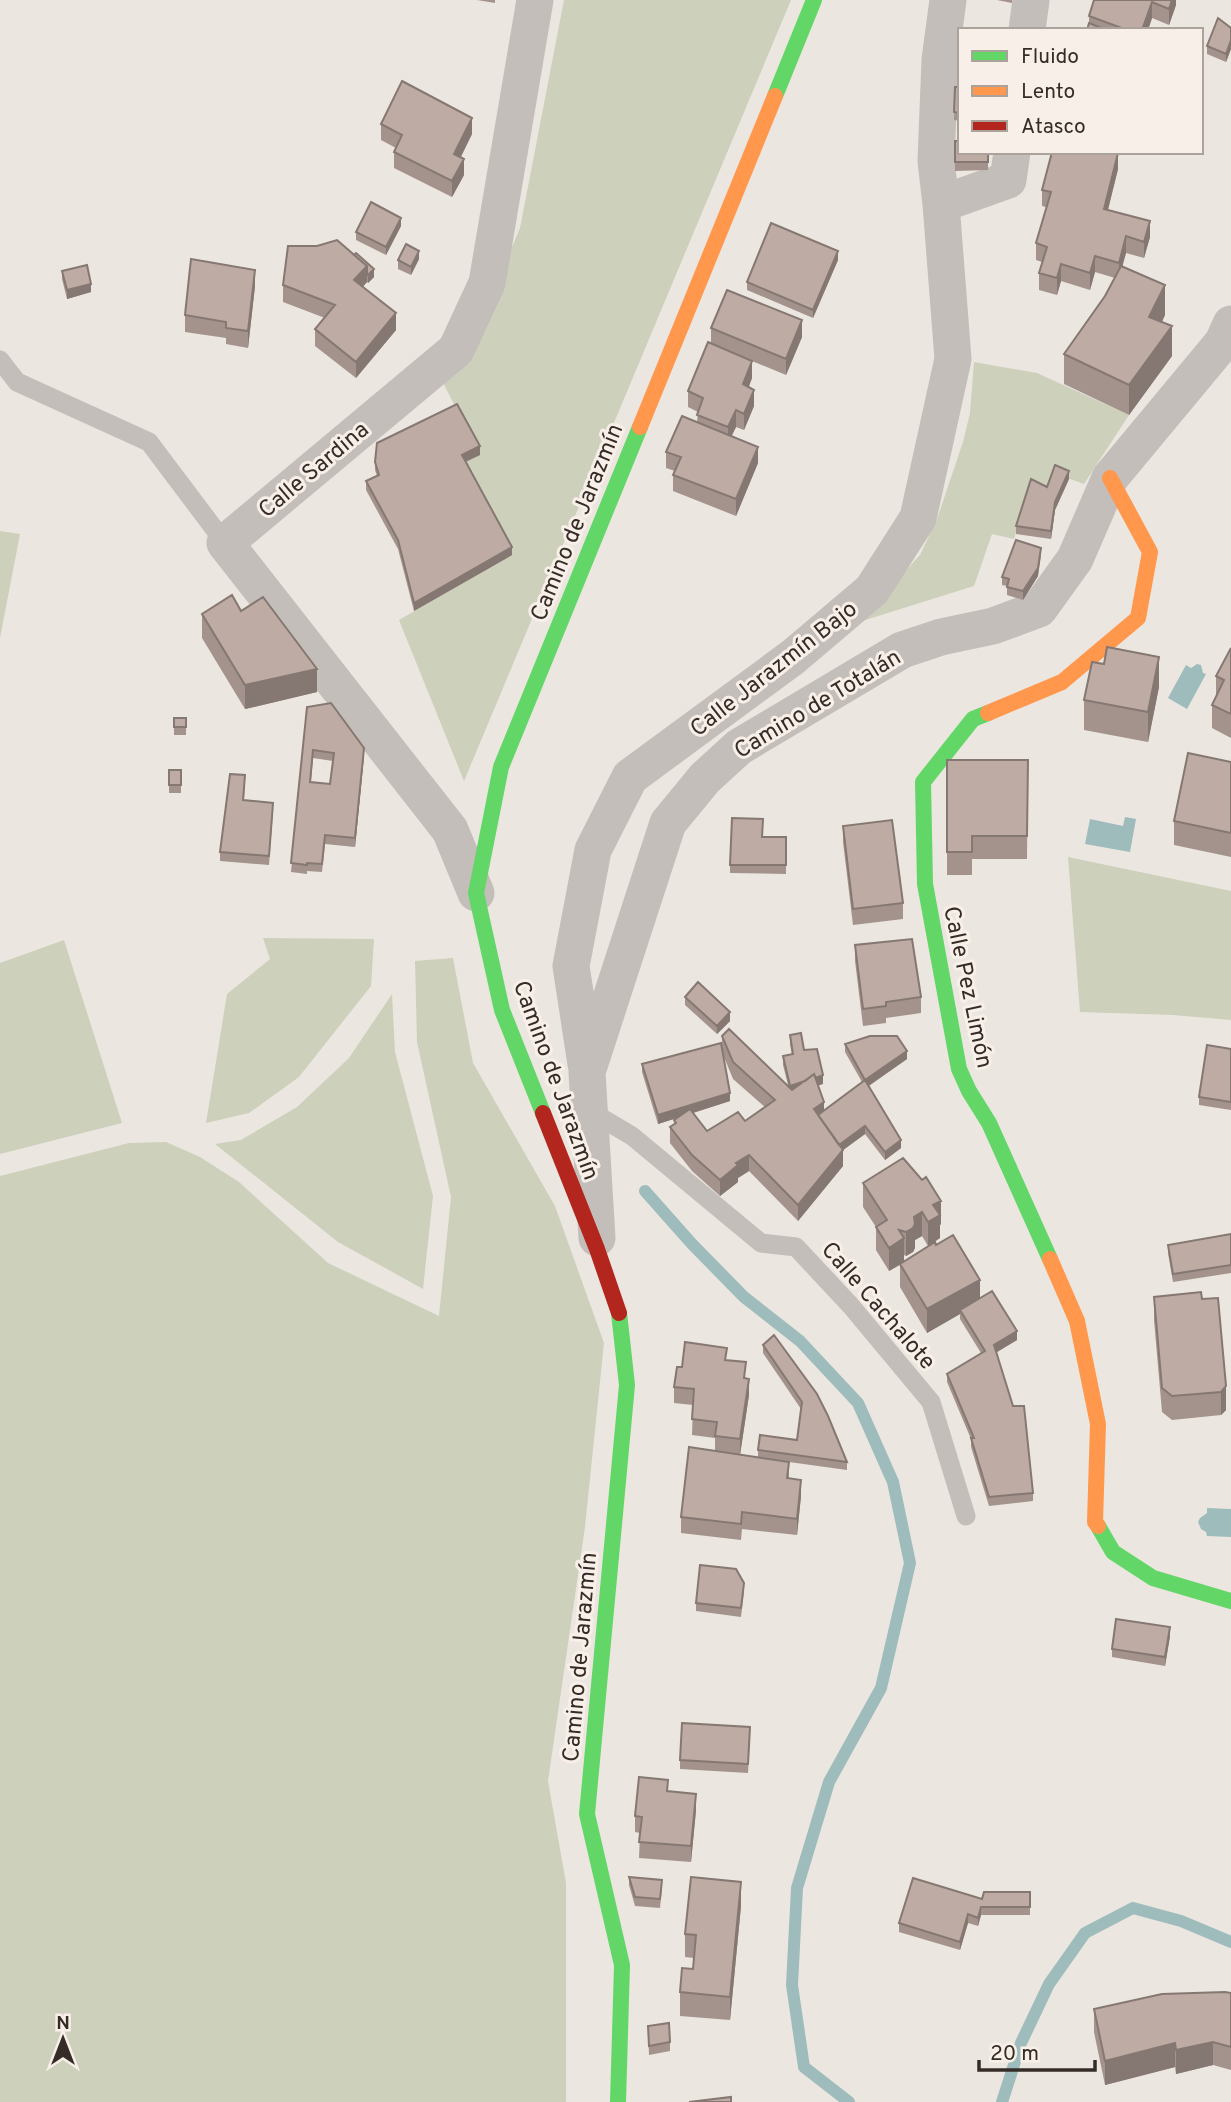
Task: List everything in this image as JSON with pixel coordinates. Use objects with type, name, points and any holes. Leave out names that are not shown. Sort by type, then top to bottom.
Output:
[{"type":"street","name":"Calle Sardina","points":[[225,543],[456,350],[488,283],[535,0]]},
{"type":"street","name":"Camino de Jarazmín","points":[[618,2102],[622,1965],[587,1814],[627,1385],[620,1317],[597,1249],[502,1010],[476,893],[501,766],[814,0]]},
{"type":"street","name":"Calle Jarazmín Bajo","points":[[587,1072],[571,967],[593,850],[630,777],[793,657],[872,590],[918,518],[953,359],[936,161],[940,60],[948,0]]},
{"type":"street","points":[[1027,28],[1031,0]]},
{"type":"street","points":[[941,204],[1008,180],[1012,154]]},
{"type":"street","name":"Camino de Totalán","points":[[597,1249],[587,1072],[668,823],[705,778],[739,747],[902,650],[941,637],[993,626],[1040,609],[1075,559],[1110,478],[1223,342],[1231,324]]},
{"type":"street","name":"Calle Pez Limón","points":[[1110,478],[1150,552],[1138,618],[1062,682],[973,719],[923,782],[925,884],[959,1069],[989,1123],[1077,1321],[1098,1424],[1095,1522],[1113,1552],[1153,1578],[1231,1601]]},
{"type":"street","points":[[225,543],[450,830],[476,893]]},
{"type":"lane","points":[[0,360],[18,382],[149,442],[225,543]]},
{"type":"lane","name":"Calle Cachalote","points":[[588,1110],[632,1136],[761,1243],[796,1247],[931,1402],[966,1516]]},
{"type":"green space","points":[[564,0],[791,0],[464,781],[399,620],[511,555],[462,463],[480,454],[443,383],[461,367],[520,228]]},
{"type":"green space","points":[[974,362],[1037,373],[1129,415],[1084,484],[1056,474],[1047,495],[1025,502],[1014,539],[992,534],[974,586],[859,622],[920,555],[937,519],[970,413]]},
{"type":"green space","points":[[0,531],[20,534],[0,638]]},
{"type":"green space","points":[[1068,857],[1231,891],[1231,1020],[1080,1012]]},
{"type":"green space","points":[[263,938],[374,939],[371,986],[299,1077],[249,1113],[206,1123],[227,994],[270,959]]},
{"type":"green space","points":[[64,940],[122,1123],[0,1154],[0,963]]},
{"type":"green space","points":[[453,958],[473,1063],[555,1206],[604,1343],[585,1527],[548,1781],[566,1883],[566,2102],[0,2102],[0,1176],[129,1143],[166,1142],[200,1157],[239,1182],[328,1263],[439,1316],[451,1197],[417,1042],[415,961]]},
{"type":"green space","points":[[392,994],[395,1052],[433,1196],[423,1289],[338,1242],[215,1144],[241,1140],[297,1107],[349,1058]]},
{"type":"water","points":[[1197,664],[1201,665],[1203,673],[1206,674],[1187,709],[1168,698],[1186,665],[1191,668]]},
{"type":"water","points":[[1125,817],[1136,819],[1130,852],[1085,844],[1090,819],[1123,826]]},
{"type":"water","points":[[1207,1508],[1231,1509],[1231,1537],[1207,1536],[1201,1529],[1198,1522],[1207,1513]]},
{"type":"building","points":[[1094,0],[1172,0],[1169,9],[1152,2],[1143,28],[1122,28],[1089,16]]},
{"type":"building","points":[[1218,18],[1231,28],[1231,40],[1226,54],[1207,46]]},
{"type":"building","points":[[1089,23],[1101,28],[1088,28]]},
{"type":"building","points":[[402,81],[472,118],[454,154],[464,159],[452,181],[394,152],[402,135],[381,124]]},
{"type":"building","points":[[955,87],[958,87],[958,113],[954,112]]},
{"type":"building","points":[[955,141],[958,141],[958,154],[988,154],[988,162],[955,162]]},
{"type":"building","points":[[1051,154],[1118,154],[1104,209],[1150,221],[1144,242],[1126,236],[1119,263],[1095,256],[1090,273],[1061,264],[1057,278],[1039,273],[1047,247],[1036,243],[1051,192],[1042,190]]},
{"type":"building","points":[[371,202],[401,218],[386,247],[356,232]]},
{"type":"building","points":[[771,223],[838,251],[813,310],[747,282]]},
{"type":"building","points":[[337,240],[367,266],[354,280],[396,313],[356,362],[315,329],[335,305],[283,285],[288,246],[317,246]]},
{"type":"building","points":[[406,244],[419,251],[411,267],[398,260]]},
{"type":"building","points":[[356,253],[374,269],[368,275],[367,266],[354,255]]},
{"type":"building","points":[[191,259],[255,270],[248,331],[226,328],[226,322],[185,315]]},
{"type":"building","points":[[87,265],[91,284],[67,290],[62,271]]},
{"type":"building","points":[[1121,266],[1165,285],[1149,317],[1172,326],[1129,385],[1064,354],[1105,296]]},
{"type":"building","points":[[727,290],[802,320],[786,359],[711,328]]},
{"type":"building","points":[[708,342],[752,361],[743,384],[754,390],[744,414],[736,410],[728,427],[697,415],[703,398],[688,391]]},
{"type":"building","points":[[457,404],[480,446],[462,455],[512,547],[414,603],[398,540],[366,481],[379,475],[375,462],[377,443]]},
{"type":"building","points":[[682,416],[758,447],[736,499],[673,475],[681,457],[666,452]]},
{"type":"building","points":[[1055,465],[1069,471],[1055,502],[1051,531],[1016,526],[1031,479],[1047,487]]},
{"type":"building","points":[[1016,540],[1041,548],[1038,568],[1023,591],[1007,587],[1009,579],[1002,577]]},
{"type":"building","points":[[232,595],[241,611],[263,597],[317,669],[245,685],[202,614]]},
{"type":"building","points":[[1107,647],[1159,657],[1148,712],[1084,700],[1092,662],[1104,664]]},
{"type":"building","points":[[1231,648],[1231,714],[1212,705],[1224,680],[1216,676]]},
{"type":"building","points":[[331,703],[364,748],[355,838],[325,835],[322,864],[307,865],[291,863],[307,707]],"holes":[[[313,750],[334,753],[330,784],[310,782]]]},
{"type":"building","points":[[174,718],[186,718],[186,727],[174,727]]},
{"type":"building","points":[[1188,753],[1231,762],[1231,833],[1174,821]]},
{"type":"building","points":[[947,760],[1028,760],[1027,836],[972,836],[972,852],[947,852]]},
{"type":"building","points":[[169,770],[181,770],[181,785],[169,785]]},
{"type":"building","points":[[230,774],[245,775],[243,800],[273,803],[269,856],[220,852]]},
{"type":"building","points":[[732,818],[763,819],[762,837],[786,837],[786,865],[730,865]]},
{"type":"building","points":[[892,820],[903,903],[853,909],[843,826]]},
{"type":"building","points":[[912,939],[921,997],[886,1002],[886,1006],[863,1009],[855,945]]},
{"type":"building","points":[[698,982],[730,1012],[717,1026],[685,997]]},
{"type":"building","points":[[729,1029],[792,1090],[814,1074],[824,1102],[814,1109],[843,1150],[798,1205],[749,1155],[736,1163],[738,1165],[720,1180],[692,1155],[670,1127],[676,1123],[674,1120],[690,1109],[707,1131],[738,1112],[745,1121],[775,1100],[733,1062],[722,1036]]},
{"type":"building","points":[[801,1033],[804,1050],[817,1049],[823,1075],[816,1078],[814,1074],[805,1081],[790,1086],[783,1056],[793,1054],[790,1035]]},
{"type":"building","points":[[870,1036],[897,1036],[907,1051],[865,1080],[845,1044]]},
{"type":"building","points":[[721,1043],[730,1093],[658,1115],[642,1064]]},
{"type":"building","points":[[1207,1045],[1231,1049],[1231,1102],[1199,1097]]},
{"type":"building","points":[[865,1080],[901,1140],[885,1152],[865,1126],[839,1145],[818,1115]]},
{"type":"building","points":[[903,1158],[922,1180],[926,1177],[941,1201],[933,1205],[940,1215],[928,1222],[922,1212],[914,1217],[913,1228],[906,1232],[899,1230],[904,1238],[889,1248],[876,1227],[887,1220],[863,1183]]},
{"type":"building","points":[[1231,1234],[1231,1265],[1173,1274],[1168,1245]]},
{"type":"building","points":[[953,1235],[980,1280],[927,1309],[900,1264],[935,1242],[936,1245]]},
{"type":"building","points":[[992,1291],[1017,1331],[994,1345],[1013,1406],[1024,1406],[1033,1493],[989,1497],[971,1438],[974,1438],[947,1374],[985,1351],[960,1310]]},
{"type":"building","points":[[1201,1292],[1202,1299],[1218,1298],[1226,1386],[1221,1392],[1172,1396],[1162,1388],[1154,1297]]},
{"type":"building","points":[[774,1335],[817,1394],[847,1462],[758,1450],[760,1435],[797,1440],[802,1402],[763,1345]]},
{"type":"building","points":[[685,1342],[727,1348],[725,1360],[746,1362],[744,1378],[749,1379],[740,1439],[715,1436],[717,1422],[692,1419],[694,1389],[674,1387],[677,1367],[682,1367]]},
{"type":"building","points":[[689,1447],[789,1462],[787,1478],[801,1480],[797,1519],[742,1512],[741,1524],[681,1517]]},
{"type":"building","points":[[700,1565],[736,1569],[744,1583],[741,1608],[696,1603]]},
{"type":"building","points":[[1116,1619],[1170,1627],[1165,1657],[1112,1649]]},
{"type":"building","points":[[682,1723],[750,1727],[748,1764],[680,1760]]},
{"type":"building","points":[[639,1777],[668,1780],[667,1791],[696,1794],[691,1846],[639,1842],[642,1817],[635,1816]]},
{"type":"building","points":[[629,1877],[662,1880],[660,1899],[635,1897]]},
{"type":"building","points":[[691,1877],[741,1882],[730,1997],[680,1992],[682,1968],[693,1969],[696,1935],[685,1934]]},
{"type":"building","points":[[913,1878],[982,1899],[984,1892],[1030,1892],[1030,1907],[981,1907],[978,1918],[968,1914],[960,1942],[899,1923]]},
{"type":"building","points":[[1231,1993],[1231,2047],[1213,2042],[1176,2050],[1175,2043],[1105,2061],[1094,2009],[1162,1994]]},
{"type":"building","points":[[669,2023],[670,2042],[649,2046],[648,2026]]},
{"type":"building","points":[[731,2097],[731,2102],[689,2102]]},
{"type":"waterway","points":[[645,1191],[744,1297],[800,1341],[858,1403],[893,1482],[910,1563],[881,1688],[829,1782],[797,1888],[792,1985],[804,2067],[849,2102]]},
{"type":"waterway","points":[[1002,2102],[1021,2043],[1049,1984],[1085,1933],[1133,1908],[1181,1921],[1231,1942]]},
{"type":"traffic: fast","points":[[775,96],[814,0]]},
{"type":"traffic: fast","points":[[543,1113],[502,1010],[476,893],[501,767],[640,427]]},
{"type":"traffic: fast","points":[[988,713],[973,719],[923,782],[925,884],[959,1069],[989,1123],[1050,1259]]},
{"type":"traffic: fast","points":[[618,2102],[622,1965],[587,1814],[627,1385],[619,1313]]},
{"type":"traffic: fast","points":[[1098,1526],[1113,1552],[1153,1578],[1231,1601]]},
{"type":"traffic: slow","points":[[640,427],[775,96]]},
{"type":"traffic: slow","points":[[988,713],[1062,682],[1138,618],[1150,552],[1110,478]]},
{"type":"traffic: slow","points":[[1050,1259],[1077,1321],[1098,1424],[1095,1522],[1098,1526]]},
{"type":"traffic: jam","points":[[543,1113],[597,1249],[619,1313]]}]
